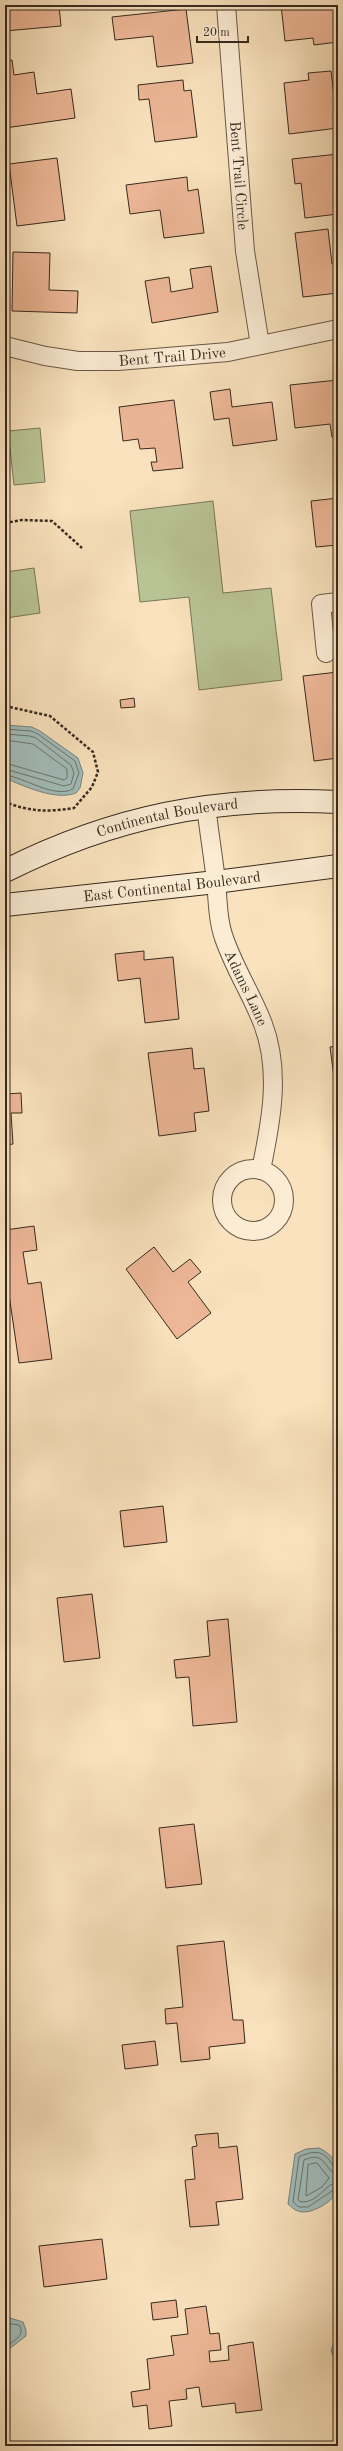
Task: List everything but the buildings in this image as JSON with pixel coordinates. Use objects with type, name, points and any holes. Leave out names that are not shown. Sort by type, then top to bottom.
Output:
[{"type":"main road","name":"Continental Boulevard","points":[[5,871],[65,844],[110,828],[149,817],[206,806],[272,800],[338,802]]},
{"type":"main road","name":"East Continental Boulevard","points":[[5,906],[216,882],[338,866]]},
{"type":"street","name":"Bent Trail Circle","points":[[226,5],[244,252],[260,345]]},
{"type":"street","name":"Bent Trail Drive","points":[[5,346],[45,356],[78,361],[118,362],[228,352],[338,329]]},
{"type":"street","points":[[326,653],[321,604],[338,602]]},
{"type":"street","name":"Adams Lane","points":[[206,806],[216,882],[218,917],[236,969],[263,1024],[274,1070],[271,1121],[261,1170]]},
{"type":"path","points":[[5,523],[22,520],[52,521],[82,548]]},
{"type":"path","points":[[5,706],[50,716],[92,752],[98,772],[92,787],[74,808],[49,812],[28,810],[5,802]]},
{"type":"green space","points":[[40,428],[45,482],[14,485],[8,431]]},
{"type":"green space","points":[[213,501],[223,593],[271,588],[282,680],[199,690],[189,597],[140,602],[130,511]]},
{"type":"green space","points":[[34,568],[40,613],[6,618],[5,572]]},
{"type":"water","points":[[5,725],[32,727],[78,758],[83,773],[80,788],[76,793],[68,795],[49,794],[5,778]]},
{"type":"water","points":[[319,2148],[325,2151],[336,2164],[339,2176],[338,2189],[336,2194],[327,2203],[309,2211],[298,2211],[288,2204],[295,2154],[306,2149]]},
{"type":"water","points":[[10,2318],[23,2322],[26,2330],[26,2336],[5,2352],[5,2319]]},
{"type":"water","points":[[338,2337],[338,2366],[331,2351],[335,2339]]}]
